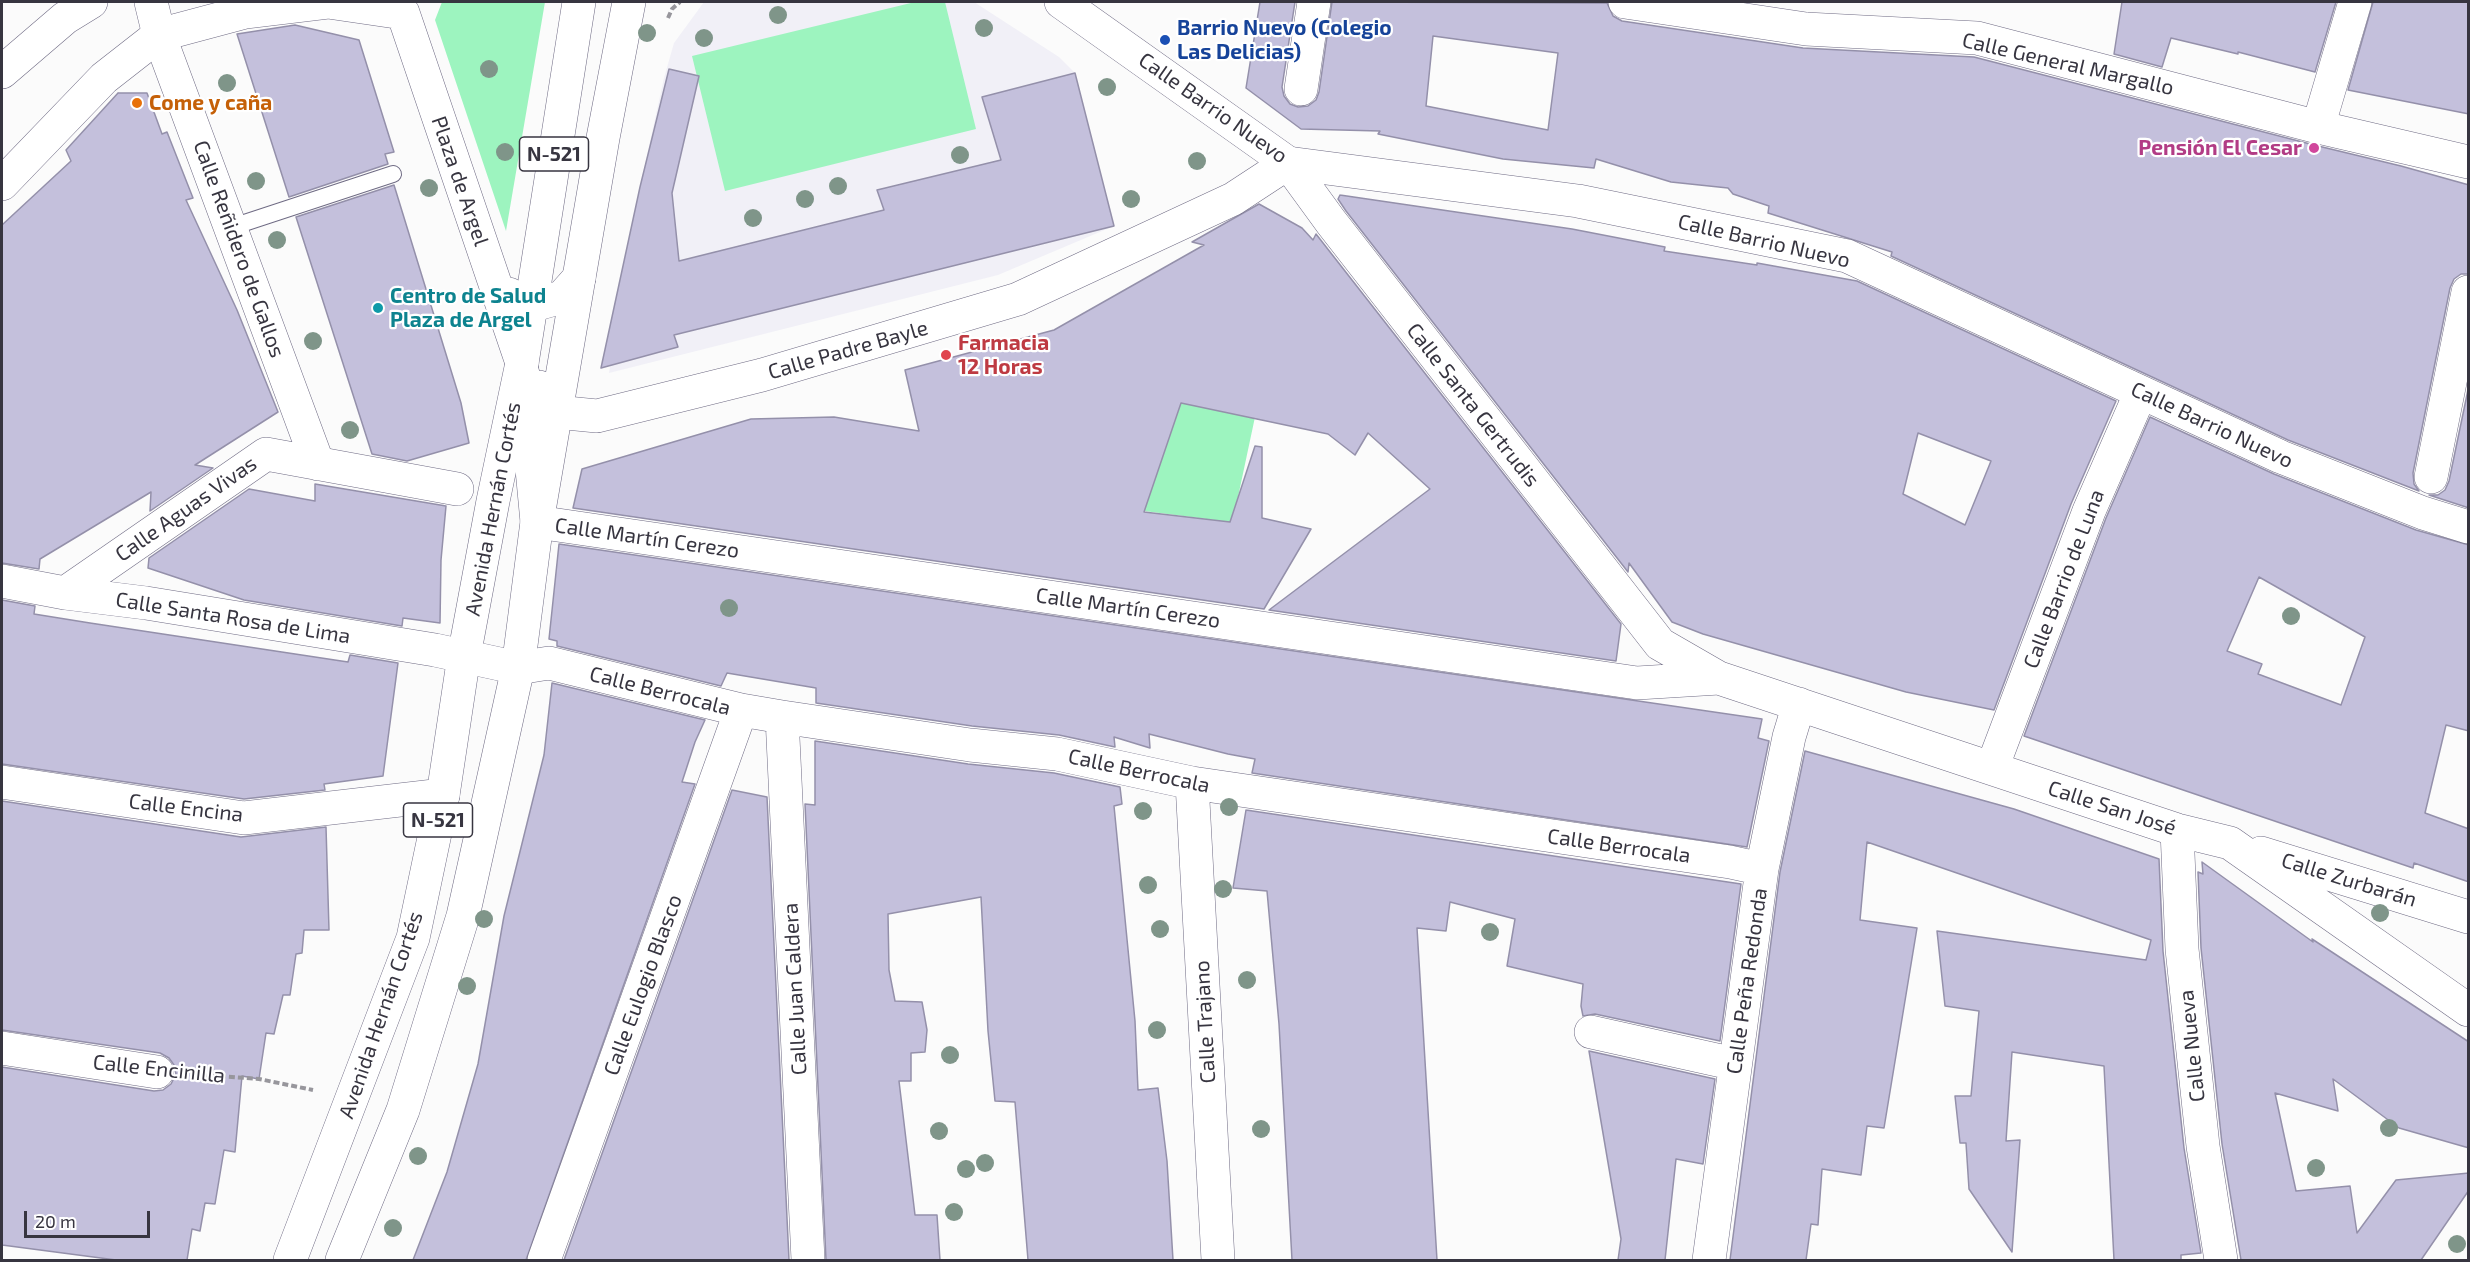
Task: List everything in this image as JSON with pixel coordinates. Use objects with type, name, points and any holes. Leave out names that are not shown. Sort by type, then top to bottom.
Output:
[{"type":"street","points":[[2,72],[65,18],[91,2]]},
{"type":"street","name":"Calle Reñidero de Gallos","points":[[150,2],[159,35],[318,464]]},
{"type":"street","points":[[2,184],[104,78],[159,35],[245,12],[328,2],[408,7]]},
{"type":"street","name":"Avenida Hernán Cortés","points":[[290,1260],[413,938],[443,795],[464,656],[492,501],[522,363],[579,2]]},
{"type":"street","name":"Avenida Hernán Cortés","points":[[342,1260],[403,1110],[463,916],[518,668],[537,522],[629,2]]},
{"type":"street","name":"Calle Barrio Nuevo","points":[[1061,2],[1288,163],[1578,201],[1846,256],[2281,457],[2423,513],[2469,527]]},
{"type":"street","points":[[1301,89],[1314,2]]},
{"type":"street","name":"Calle General Margallo","points":[[1625,2],[1806,29],[1977,38],[2318,127],[2469,162]]},
{"type":"street","points":[[2318,127],[2355,2]]},
{"type":"street","name":"Plaza de Argel","points":[[408,7],[522,363]]},
{"type":"street","name":"Calle Padre Bayle","points":[[556,412],[597,416],[762,375],[1018,299],[1233,199],[1288,163]]},
{"type":"street","name":"Calle Santa Gertrudis","points":[[1288,163],[1331,222],[1660,644],[1719,678]]},
{"type":"street","points":[[496,284],[515,300],[530,306],[562,297],[579,278]]},
{"type":"street","points":[[2431,477],[2469,292]]},
{"type":"street","name":"Avenida Hernán Cortés","points":[[522,363],[556,412]]},
{"type":"street","name":"Avenida Hernán Cortés","points":[[522,363],[537,522]]},
{"type":"street","name":"Calle Barrio de Luna","points":[[1992,768],[2089,511],[2140,392]]},
{"type":"street","name":"Calle Aguas Vivas","points":[[65,593],[266,454],[457,489]]},
{"type":"street","name":"Calle Martín Cerezo","points":[[537,522],[1637,683],[1719,678]]},
{"type":"street","name":"Calle Santa Rosa de Lima","points":[[2,581],[464,656]]},
{"type":"street","points":[[1637,683],[1653,675],[1660,661],[1660,644]]},
{"type":"street","points":[[464,656],[518,668]]},
{"type":"street","name":"Calle Berrocala","points":[[518,668],[549,663],[741,710],[782,717],[970,745],[1057,754],[1192,783],[1762,869]]},
{"type":"street","name":"Calle San José","points":[[1719,678],[2177,830],[2230,843],[2469,1010]]},
{"type":"street","name":"Calle Peña Redonda","points":[[1709,1260],[1762,869],[1789,737],[1799,704]]},
{"type":"street","name":"Calle Eulogio Blasco","points":[[544,1260],[741,710]]},
{"type":"street","name":"Calle Juan Caldera","points":[[782,717],[808,1260]]},
{"type":"street","name":"Calle Encina","points":[[2,783],[244,818],[443,795]]},
{"type":"street","name":"Calle Trajano","points":[[1192,783],[1218,1260]]},
{"type":"street","name":"Calle Nueva","points":[[2177,830],[2182,949],[2203,1146],[2221,1260]]},
{"type":"street","name":"Calle Zurbarán","points":[[2230,843],[2469,917]]},
{"type":"street","points":[[1591,1032],[1735,1064]]},
{"type":"street","name":"Calle Encinilla","points":[[2,1048],[157,1072]]},
{"type":"lane","points":[[232,228],[393,174]]},
{"type":"path","name":"Calle Encinilla","points":[[157,1072],[259,1079],[316,1091]]},
{"type":"shaded area","points":[[704,2],[974,2],[1059,57],[1075,73],[1114,226],[998,275],[609,373],[640,187],[664,78],[674,43]]},
{"type":"green space","points":[[442,2],[545,2],[506,231],[435,20]]},
{"type":"green space","points":[[915,2],[945,2],[976,129],[725,191],[692,56]]},
{"type":"green space","points":[[1181,403],[1255,417],[1238,497],[1230,522],[1144,511]]},
{"type":"building","points":[[1260,2],[1295,2],[1282,87],[1284,96],[1290,104],[1298,107],[1308,106],[1316,100],[1319,92],[1332,2],[1607,3],[1613,16],[1622,21],[1803,48],[1974,57],[2469,185],[2469,274],[2461,274],[2454,279],[2450,288],[2413,473],[2414,484],[2419,491],[2288,440],[1891,256],[1892,252],[1768,213],[1769,206],[1733,194],[1728,188],[1671,182],[1596,159],[1594,168],[1503,159],[1378,134],[1380,131],[1301,129],[1246,88]],"holes":[[[1433,36],[1558,53],[1548,130],[1426,106]]]},
{"type":"building","points":[[2122,2],[2336,2],[2315,72],[2171,38],[2162,67],[2114,54]]},
{"type":"building","points":[[2373,2],[2469,2],[2469,114],[2348,90]]},
{"type":"building","points":[[295,25],[359,40],[394,152],[385,154],[388,164],[289,197],[237,34]]},
{"type":"building","points":[[669,69],[699,76],[672,193],[679,261],[884,210],[877,190],[1001,160],[982,97],[1075,73],[1114,226],[674,335],[678,347],[601,368],[640,187]]},
{"type":"building","points":[[118,93],[147,93],[162,134],[167,132],[193,198],[186,200],[237,310],[278,412],[195,465],[213,468],[150,511],[151,492],[40,559],[39,569],[2,563],[2,225],[71,161],[66,150]]},
{"type":"building","name":"Centro de Salud Plaza de Argel","points":[[394,185],[461,403],[469,443],[407,461],[372,454],[296,217]]},
{"type":"building","points":[[1340,195],[1572,229],[1665,247],[1664,251],[1757,265],[1757,263],[1857,281],[2116,401],[2071,504],[1994,710],[1906,692],[1703,634],[1672,622],[1629,563],[1628,572],[1338,199]],"holes":[[[1918,433],[1991,461],[1965,525],[1903,494]]]},
{"type":"building","points":[[1259,204],[1302,228],[1313,240],[1316,234],[1621,624],[1616,661],[1269,610],[1430,489],[1368,433],[1355,455],[1328,434],[1181,403],[1144,512],[1230,522],[1255,446],[1262,447],[1262,518],[1311,529],[1264,609],[573,508],[582,469],[751,419],[834,417],[919,431],[905,370],[1054,330],[1204,245],[1192,242]]},
{"type":"building","points":[[2469,385],[2469,508],[2429,495],[2438,495],[2445,490],[2449,481]]},
{"type":"building","points":[[2150,417],[2274,474],[2416,530],[2469,545],[2469,731],[2446,725],[2425,813],[2469,829],[2469,882],[2414,863],[2413,868],[2024,736],[2106,518]],"holes":[[[2259,577],[2365,637],[2341,705],[2258,674],[2262,664],[2227,651]]]},
{"type":"building","points":[[315,484],[446,506],[441,560],[440,623],[403,618],[402,626],[244,600],[148,568],[149,558],[249,489],[315,501]]},
{"type":"building","points":[[559,544],[1762,719],[1758,738],[1769,741],[1747,847],[1252,773],[1255,759],[1149,734],[1150,748],[1114,737],[1115,747],[1059,735],[972,726],[816,703],[816,688],[727,673],[721,686],[557,646],[557,641],[549,639]]},
{"type":"building","points":[[2,600],[35,606],[34,614],[90,623],[348,662],[350,655],[398,663],[383,776],[324,784],[325,790],[244,799],[2,764]]},
{"type":"building","points":[[552,683],[705,720],[682,782],[695,784],[526,1260],[413,1260],[447,1172],[478,1064],[504,916],[544,755]]},
{"type":"building","points":[[815,741],[968,764],[1054,773],[1120,787],[1122,804],[1114,806],[1135,1021],[1138,1090],[1158,1088],[1167,1161],[1173,1260],[1028,1260],[1015,1102],[995,1101],[988,1031],[981,897],[888,914],[889,970],[895,1001],[922,1002],[927,1030],[925,1052],[911,1053],[911,1081],[899,1081],[915,1215],[937,1215],[940,1260],[826,1260],[805,804],[815,805]]},
{"type":"building","points":[[1805,751],[2014,809],[2159,859],[2163,951],[2184,1148],[2201,1253],[2181,1255],[2181,1260],[2114,1260],[2104,1066],[2012,1052],[2006,1141],[2020,1140],[2012,1252],[1969,1189],[1966,1143],[1960,1143],[1955,1096],[1971,1096],[1979,1011],[1945,1006],[1937,931],[2146,960],[2151,940],[1867,842],[1860,920],[1917,928],[1884,1128],[1867,1126],[1861,1175],[1822,1169],[1818,1225],[1811,1224],[1806,1260],[1730,1260],[1780,872]]},
{"type":"building","points":[[732,790],[767,797],[789,1260],[564,1260]]},
{"type":"building","points":[[2,801],[241,837],[326,827],[329,930],[304,930],[302,953],[296,954],[290,995],[283,995],[274,1034],[266,1033],[259,1079],[242,1076],[235,1152],[224,1150],[215,1204],[205,1203],[200,1231],[192,1229],[187,1260],[116,1260],[2,1245],[2,1067],[154,1091],[163,1090],[171,1084],[176,1074],[169,1058],[160,1053],[2,1030]]},
{"type":"building","points":[[1246,810],[1741,884],[1720,1041],[1595,1014],[1583,1016],[1581,1006],[1583,984],[1507,966],[1515,919],[1450,902],[1446,931],[1417,928],[1437,1260],[1292,1260],[1279,1024],[1267,891],[1233,888]]},
{"type":"building","points":[[2202,862],[2313,942],[2312,939],[2469,1042],[2469,1148],[2399,1128],[2333,1079],[2338,1111],[2275,1093],[2296,1191],[2350,1186],[2357,1233],[2396,1180],[2469,1173],[2469,1190],[2421,1260],[2241,1260],[2222,1144],[2201,948],[2198,872],[2203,874]]},
{"type":"building","points":[[1589,1051],[1715,1079],[1703,1164],[1676,1159],[1665,1260],[1618,1260],[1621,1239]]},
{"type":"place","name":"Barrio Nuevo (Colegio Las Delicias)","points":[[1165,40]]},
{"type":"place","name":"Come y caña","points":[[137,103]]},
{"type":"place","name":"Pensión El Cesar","points":[[2314,148]]},
{"type":"place","name":"Centro de Salud Plaza de Argel","points":[[378,308]]},
{"type":"place","name":"Farmacia 12 Horas","points":[[946,355]]}]
